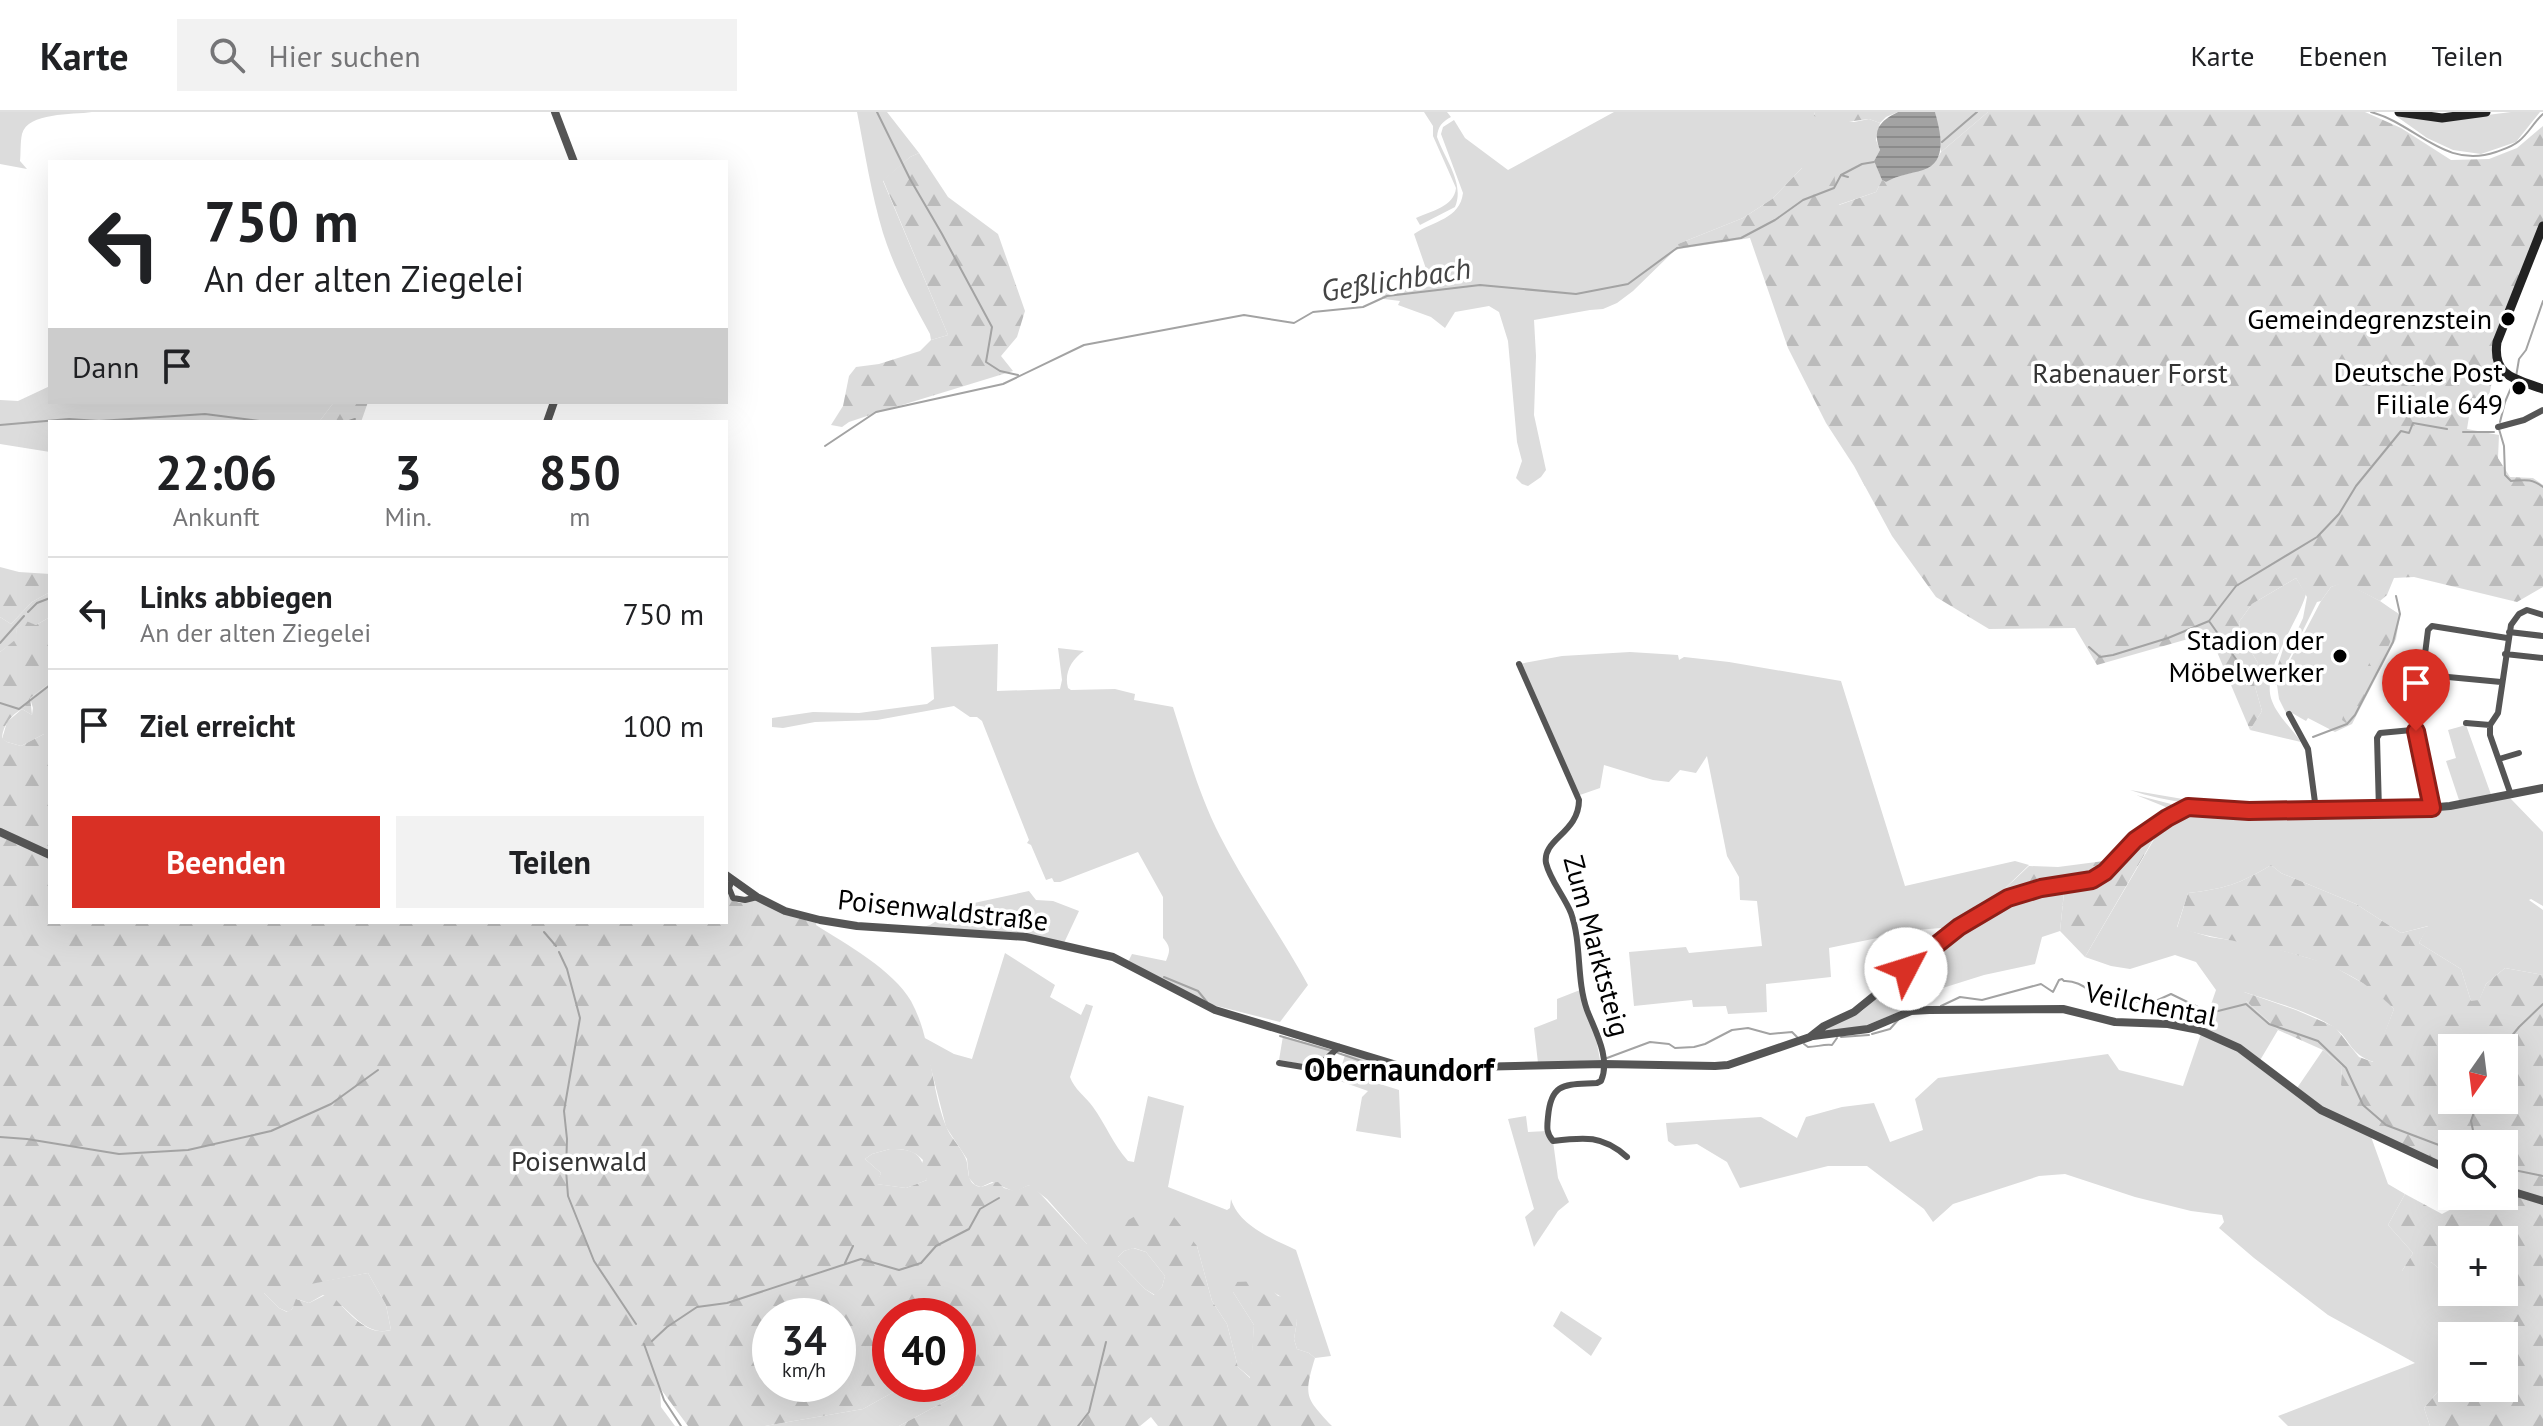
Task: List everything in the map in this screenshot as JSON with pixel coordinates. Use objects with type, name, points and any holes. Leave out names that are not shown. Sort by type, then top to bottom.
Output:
[{"type":"main road","points":[[2399,112],[2442,118],[2486,112]]},
{"type":"main road","points":[[2543,226],[2497,342],[2495,358],[2501,371],[2543,389]]},
{"type":"street","points":[[555,112],[573,160]]},
{"type":"street","points":[[2500,427],[2543,410]]},
{"type":"street","points":[[2511,795],[2490,735],[2490,725],[2498,713],[2508,635],[2519,614],[2527,610],[2543,615]]},
{"type":"street","points":[[2501,682],[2427,675],[2423,670],[2428,630],[2432,626],[2543,636]]},
{"type":"street","points":[[2505,654],[2543,658]]},
{"type":"street","name":"Zum Marktsteig","points":[[1519,664],[1579,800],[1576,819],[1550,846],[1546,862],[1574,922],[1587,1009],[1600,1040],[1603,1060],[1601,1081],[1560,1086],[1553,1093],[1549,1101],[1547,1131],[1553,1141],[1582,1138],[1612,1144],[1627,1157]]},
{"type":"street","points":[[2423,675],[2421,702],[2416,709],[2416,731],[2432,808]]},
{"type":"street","points":[[2289,714],[2308,749],[2316,810]]},
{"type":"street","points":[[2466,723],[2490,725]]},
{"type":"street","points":[[2379,810],[2377,738],[2380,733],[2416,731]]},
{"type":"street","points":[[2499,759],[2519,753]]},
{"type":"street","name":"Poisenwaldstraße","points":[[729,878],[785,911],[857,926],[1016,936],[1113,957],[1215,1010],[1400,1066],[1428,1068],[1603,1060],[1728,1065],[1810,1037],[1824,1026],[1862,1007],[1959,927],[2008,898],[2041,888],[2092,880],[2105,872],[2135,840],[2188,807],[2249,811],[2432,808],[2543,788]]},
{"type":"street","points":[[0,832],[48,854]]},
{"type":"street","points":[[729,878],[733,898],[745,900],[757,897]]},
{"type":"street","name":"Veilchental","points":[[1810,1037],[1868,1029],[1911,1011],[1929,1010],[2063,1009],[2115,1022],[2168,1024],[2199,1030],[2239,1048],[2321,1110],[2438,1164]]},
{"type":"street","points":[[1279,1063],[1315,1069],[1339,1047]]},
{"type":"street","points":[[2518,1193],[2543,1201]]},
{"type":"green space","points":[[0,112],[92,112],[42,118],[26,127],[21,137],[20,161],[27,169],[0,164]]},
{"type":"green space","points":[[857,112],[887,112],[919,153],[883,181],[948,335],[931,340],[892,259],[875,203]]},
{"type":"green space","points":[[1424,112],[1447,112],[1451,117],[1441,125],[1437,137],[1458,189],[1455,207],[1420,225],[1416,218],[1446,204],[1456,188],[1433,136],[1433,126]]},
{"type":"green space","points":[[1614,112],[1815,112],[1814,115],[1854,122],[1869,119],[1880,123],[1876,140],[1880,150],[1874,161],[1882,180],[1876,192],[1838,205],[1802,168],[1772,199],[1743,218],[1678,244],[1679,249],[1617,303],[1603,309],[1534,320],[1534,415],[1546,470],[1528,486],[1516,478],[1522,461],[1517,442],[1508,341],[1499,312],[1489,306],[1455,312],[1445,328],[1431,317],[1398,305],[1400,301],[1382,296],[1393,288],[1432,286],[1414,234],[1457,209],[1463,193],[1441,134],[1443,127],[1454,120],[1465,138],[1508,170]]},
{"type":"green space","points":[[1815,112],[1898,112],[1880,123],[1869,119],[1838,123],[1814,116]]},
{"type":"green space","points":[[1935,112],[1988,112],[1941,152]]},
{"type":"green space","name":"Rabenauer Forst","points":[[1988,112],[2365,112],[2401,128],[2451,160],[2489,159],[2517,148],[2543,126],[2543,222],[2505,321],[2488,400],[2472,398],[2467,429],[2499,435],[2498,458],[2510,477],[2533,478],[2543,485],[2543,587],[2517,602],[2414,577],[2394,578],[2387,595],[2380,601],[2344,583],[2331,587],[2317,602],[2276,685],[2272,684],[2284,646],[2288,648],[2291,644],[2303,618],[2307,597],[2296,578],[2252,604],[2239,622],[2241,635],[2258,663],[2254,683],[2262,711],[2250,730],[2209,633],[2097,665],[2075,628],[1989,629],[1936,597],[1892,536],[1854,466],[1826,423],[1788,348],[1750,238],[1679,249],[1678,244],[1743,218],[1772,199],[1802,168],[1833,167],[1839,205],[1876,192],[1882,180],[1886,182],[1930,164]]},
{"type":"green space","points":[[2511,112],[2540,112],[2516,142],[2481,154],[2453,150],[2427,138],[2396,116],[2440,121]]},
{"type":"green space","points":[[919,153],[948,197],[998,234],[1025,311],[1017,337],[1001,356],[1013,371],[876,413],[842,427],[831,425],[843,406],[849,376],[856,367],[879,364],[920,351],[931,340],[948,335],[883,180]]},
{"type":"green space","points":[[48,387],[48,404],[332,404],[320,420],[48,420],[48,452],[0,444],[0,400],[18,401]]},
{"type":"green space","points":[[332,404],[367,404],[362,420],[320,420]]},
{"type":"green space","points":[[0,567],[48,574],[48,593],[32,602],[11,624],[0,617]]},
{"type":"green space","points":[[2296,578],[2306,594],[2275,662],[2270,689],[2277,711],[2301,742],[2250,730],[2262,711],[2254,683],[2258,663],[2241,635],[2239,622],[2252,604]]},
{"type":"green space","name":"Stadion der Möbelwerker","points":[[2344,582],[2400,615],[2396,639],[2352,724],[2335,732],[2308,718],[2306,721],[2292,713],[2287,715],[2279,699],[2277,685],[2321,601],[2331,587]]},
{"type":"green space","points":[[48,593],[48,618],[36,625],[26,622],[17,628],[16,640],[0,652],[0,617],[11,624],[32,602]]},
{"type":"green space","points":[[2391,609],[2399,614],[2390,642],[2365,695],[2346,723],[2342,720],[2344,713],[2381,640]]},
{"type":"green space","name":"Poisenwald","points":[[48,618],[48,684],[30,698],[32,715],[22,709],[18,711],[6,725],[2,738],[21,746],[48,734],[48,924],[728,924],[728,895],[740,903],[755,900],[817,921],[816,925],[881,968],[911,1001],[923,1031],[941,1111],[948,1130],[965,1157],[975,1185],[980,1187],[998,1182],[1004,1188],[1015,1191],[1033,1186],[1087,1244],[1137,1215],[1155,1210],[1174,1217],[1197,1246],[1212,1301],[1227,1324],[1238,1367],[1250,1378],[1254,1325],[1233,1292],[1234,1282],[1264,1281],[1278,1296],[1289,1297],[1297,1321],[1294,1339],[1297,1349],[1315,1358],[1309,1396],[1332,1426],[1158,1426],[1151,1417],[1140,1426],[899,1426],[944,1402],[976,1402],[976,1298],[872,1298],[872,1402],[876,1402],[863,1409],[765,1426],[688,1426],[660,1388],[661,1407],[675,1426],[0,1426],[0,652],[15,640],[17,628],[26,621],[36,625]],"holes":[[[890,1149],[904,1150],[923,1160],[921,1167],[927,1180],[906,1188],[877,1184],[881,1173],[865,1159]],[[1134,1248],[1146,1252],[1165,1276],[1162,1287],[1154,1295],[1118,1261],[1124,1251]],[[368,1273],[386,1305],[391,1330],[382,1331],[364,1326],[329,1293],[309,1303],[296,1299],[292,1309],[287,1312],[264,1293]]]},
{"type":"green space","points":[[998,644],[997,691],[1060,689],[1062,680],[1058,648],[1084,651],[1075,658],[1068,672],[1068,688],[1071,690],[1115,689],[1135,694],[1134,700],[1173,707],[1200,789],[1220,836],[1308,985],[1280,1022],[1209,1004],[1128,962],[1132,954],[1166,961],[1169,952],[1163,938],[1163,897],[1138,852],[1060,882],[1054,882],[1052,878],[1046,880],[1031,845],[1027,843],[1029,840],[982,721],[977,717],[970,717],[954,706],[877,720],[772,727],[772,718],[813,712],[859,713],[927,704],[934,699],[931,647]]},
{"type":"green space","points":[[1630,652],[1678,655],[1679,660],[1684,657],[1729,662],[1841,681],[1905,886],[2015,861],[2029,865],[1996,897],[1964,914],[2065,882],[2060,931],[2042,937],[2035,964],[1984,975],[1895,1003],[1899,1012],[1864,1026],[1827,1032],[1825,1029],[1862,1011],[1954,927],[1916,930],[1829,948],[1831,977],[1766,984],[1767,1012],[1728,1014],[1726,1006],[1693,1007],[1692,1000],[1634,1006],[1629,952],[1686,947],[1689,953],[1762,946],[1757,901],[1740,900],[1739,877],[1727,856],[1707,756],[1696,773],[1680,770],[1669,782],[1604,765],[1600,788],[1577,796],[1519,664],[1562,656]]},
{"type":"green space","points":[[48,684],[48,734],[21,746],[2,739],[7,722],[22,709],[32,715],[30,698]]},
{"type":"green space","points":[[2466,725],[2493,800],[2510,798],[2543,832],[2543,906],[2529,900],[2543,910],[2543,975],[2505,968],[2486,984],[2479,1001],[2471,1001],[2461,969],[2419,943],[2428,926],[2401,933],[2356,904],[2281,873],[2271,865],[2231,885],[2188,893],[2177,927],[2210,937],[2263,945],[2329,964],[2375,990],[2394,1009],[2374,1062],[2359,1055],[2338,1031],[2322,1020],[2244,992],[2246,1001],[2278,1030],[2259,1062],[2295,1091],[2323,1050],[2342,1066],[2341,1085],[2415,1153],[2370,1134],[2388,1184],[2405,1194],[2388,1225],[2413,1253],[2402,1271],[2431,1262],[2438,1268],[2438,1306],[2487,1306],[2502,1317],[2498,1322],[2438,1322],[2438,1392],[2424,1408],[2430,1426],[2288,1426],[2278,1416],[2415,1363],[2328,1315],[2219,1228],[2224,1222],[2222,1215],[2135,1197],[2065,1174],[2039,1176],[1953,1204],[1933,1222],[1924,1209],[1867,1166],[1828,1166],[1740,1188],[1727,1162],[1697,1144],[1675,1146],[1668,1141],[1666,1123],[1761,1117],[1797,1138],[1806,1117],[1842,1107],[1874,1103],[1890,1142],[1923,1130],[1915,1099],[1938,1078],[2108,1054],[2119,1070],[2183,1086],[2216,990],[2196,962],[2175,955],[2130,969],[2085,957],[2163,824],[2107,866],[2104,861],[2166,814],[2168,808],[2136,795],[2171,804],[2174,812],[2188,807],[2252,808],[2206,805],[2174,801],[2130,790],[2218,805],[2285,805],[2285,810],[2461,806],[2446,761],[2456,758],[2448,730]]},
{"type":"green space","points":[[2154,830],[2157,833],[2085,957],[2060,931],[2065,883],[2041,886],[1958,924],[1964,914],[1996,897],[2029,866],[2058,867],[2104,861],[2108,866]]},
{"type":"green space","points":[[2271,865],[2281,873],[2356,904],[2401,933],[2429,926],[2419,943],[2461,969],[2471,1001],[2479,1000],[2486,984],[2505,968],[2543,975],[2543,1426],[2430,1426],[2424,1408],[2438,1392],[2438,1402],[2518,1402],[2518,1322],[2497,1322],[2501,1317],[2487,1306],[2518,1306],[2518,1226],[2438,1226],[2438,1268],[2431,1262],[2417,1277],[2402,1271],[2413,1253],[2388,1225],[2405,1194],[2442,1214],[2450,1210],[2518,1210],[2518,1130],[2438,1130],[2438,1164],[2378,1131],[2341,1085],[2342,1066],[2323,1050],[2278,1030],[2246,1001],[2231,1008],[2226,997],[2244,992],[2296,1010],[2335,1027],[2359,1057],[2373,1062],[2394,1009],[2346,973],[2320,962],[2177,928],[2188,893],[2241,881]]},
{"type":"green space","points":[[1029,891],[1036,900],[1053,901],[1079,911],[1064,943],[1016,933],[923,927],[960,906]]},
{"type":"green space","points":[[1005,953],[1055,985],[1050,997],[1081,1015],[1086,1004],[1093,1006],[1070,1077],[1128,1161],[1134,1162],[1148,1096],[1184,1106],[1168,1187],[1227,1210],[1231,1199],[1241,1217],[1249,1224],[1296,1250],[1331,1356],[1315,1358],[1297,1349],[1294,1339],[1297,1321],[1283,1298],[1270,1290],[1233,1292],[1254,1325],[1251,1378],[1238,1367],[1227,1324],[1212,1301],[1197,1246],[1087,1244],[1047,1199],[1029,1185],[1015,1192],[992,1182],[981,1187],[969,1178],[967,1159],[946,1127],[923,1037],[954,1054],[972,1059]]},
{"type":"green space","points":[[1580,990],[1594,1028],[1600,1060],[1538,1063],[1534,1028],[1557,1019],[1557,999]]},
{"type":"green space","points":[[1283,1036],[1334,1050],[1318,1063],[1308,1066],[1279,1060]]},
{"type":"green space","points":[[1346,1052],[1386,1064],[1387,1070],[1380,1084],[1399,1090],[1401,1138],[1356,1131],[1362,1097],[1368,1091],[1337,1080]]},
{"type":"green space","points":[[1526,1116],[1528,1132],[1547,1131],[1553,1141],[1558,1178],[1569,1202],[1558,1211],[1534,1247],[1525,1217],[1534,1209],[1508,1119]]},
{"type":"green space","points":[[890,1149],[906,1150],[917,1155],[927,1180],[906,1188],[876,1184],[881,1173],[865,1159]]},
{"type":"green space","points":[[1133,1248],[1146,1252],[1165,1276],[1162,1287],[1155,1295],[1118,1261],[1124,1251]]},
{"type":"green space","points":[[368,1273],[386,1305],[391,1330],[369,1328],[323,1295],[309,1303],[297,1299],[288,1312],[279,1308],[263,1292]]},
{"type":"green space","points":[[1561,1311],[1602,1338],[1591,1356],[1553,1326]]},
{"type":"green space","points":[[876,1402],[944,1402],[899,1426],[765,1426],[863,1409]]},
{"type":"shaded area","points":[[1898,112],[1935,112],[1940,153],[1931,166],[1886,182],[1882,180],[1874,161],[1880,150],[1877,131],[1882,122]]},
{"type":"waterway","points":[[877,112],[910,179],[992,327],[986,362],[1000,371],[1018,375]]},
{"type":"waterway","name":"Geßlichbach","points":[[1942,142],[1977,112]]},
{"type":"waterway","points":[[2371,112],[2446,150],[2478,156],[2516,143],[2543,114]]},
{"type":"waterway","name":"Geßlichbach","points":[[1841,175],[1862,164],[1874,162]]},
{"type":"waterway","name":"Geßlichbach","points":[[825,446],[876,412],[1003,384],[1084,345],[1244,315],[1294,323],[1313,312],[1363,307],[1387,296],[1480,285],[1576,294],[1628,284],[1677,248],[1741,238],[1775,220],[1803,200],[1834,188],[1841,175],[1848,177]]},
{"type":"waterway","points":[[2516,377],[2519,359],[2526,350],[2543,301]]},
{"type":"waterway","points":[[2500,422],[2513,383]]},
{"type":"waterway","points":[[114,420],[205,414],[252,420]]},
{"type":"waterway","points":[[58,420],[84,420]]},
{"type":"waterway","points":[[0,425],[48,421]]},
{"type":"waterway","points":[[2089,647],[2100,657],[2113,655],[2209,621],[2236,586],[2317,537],[2339,514],[2356,486],[2401,431],[2409,433],[2413,423],[2447,429]]},
{"type":"waterway","points":[[2499,429],[2504,446],[2505,475],[2511,481],[2531,481],[2543,487]]},
{"type":"waterway","points":[[2463,432],[2494,432]]},
{"type":"waterway","points":[[2313,737],[2347,724],[2355,715],[2393,642],[2400,614],[2396,596]]},
{"type":"waterway","points":[[28,612],[37,603],[48,599]]},
{"type":"waterway","points":[[0,643],[24,616]]},
{"type":"waterway","points":[[2209,621],[2238,662]]},
{"type":"waterway","points":[[0,703],[19,709],[48,687]]},
{"type":"waterway","points":[[544,932],[556,946]]},
{"type":"waterway","points":[[559,952],[567,969],[580,1018],[564,1111],[568,1196],[594,1261],[636,1324]]},
{"type":"waterway","points":[[1164,977],[1198,991],[1207,1002]]},
{"type":"waterway","points":[[1941,1006],[1960,997],[1982,1000],[2041,984],[2053,992],[2062,979],[2116,1002],[2149,1004],[2171,994],[2210,1013],[2246,1004],[2269,1024],[2318,1041],[2346,1068],[2363,1105],[2386,1125],[2438,1145]]},
{"type":"waterway","points":[[2513,1034],[2543,1004]]},
{"type":"waterway","points":[[1872,1034],[1890,1029],[1898,1020]]},
{"type":"waterway","points":[[1607,1058],[1650,1042],[1669,1044],[1675,1048],[1694,1047],[1732,1030],[1748,1028],[1770,1034],[1792,1032],[1798,1038]]},
{"type":"waterway","points":[[1841,1037],[1869,1035]]},
{"type":"waterway","points":[[1280,1036],[1332,1051]]},
{"type":"waterway","points":[[1804,1044],[1808,1047],[1832,1045],[1837,1038]]},
{"type":"waterway","points":[[1338,1053],[1385,1069],[1426,1072]]},
{"type":"waterway","points":[[0,1137],[119,1154],[188,1150],[271,1131],[331,1104],[378,1070]]},
{"type":"waterway","points":[[1440,1072],[1471,1079],[1479,1070]]},
{"type":"waterway","points":[[2473,1114],[2473,1130]]},
{"type":"waterway","points":[[2518,1171],[2543,1176]]},
{"type":"waterway","points":[[652,1341],[697,1307],[727,1303],[861,1259],[899,1270],[921,1263],[936,1246],[969,1229],[980,1209],[999,1198]]},
{"type":"waterway","points":[[845,1263],[853,1246]]},
{"type":"waterway","points":[[1078,1426],[1089,1412],[1106,1342]]},
{"type":"waterway","points":[[644,1344],[664,1400],[681,1426]]},
{"type":"place","name":"Gemeindegrenzstein","points":[[2508,319]]},
{"type":"place","name":"Deutsche Post Filiale 649","points":[[2519,388]]},
{"type":"place","name":"Stadion der Möbelwerker","points":[[2340,656]]},
{"type":"district","name":"Obernaundorf","points":[[1399,1070]]},
{"type":"route","points":[[1906,969],[1959,927],[2008,898],[2041,888],[2092,880],[2105,872],[2135,840],[2188,807],[2249,811],[2432,808],[2416,731]]}]
